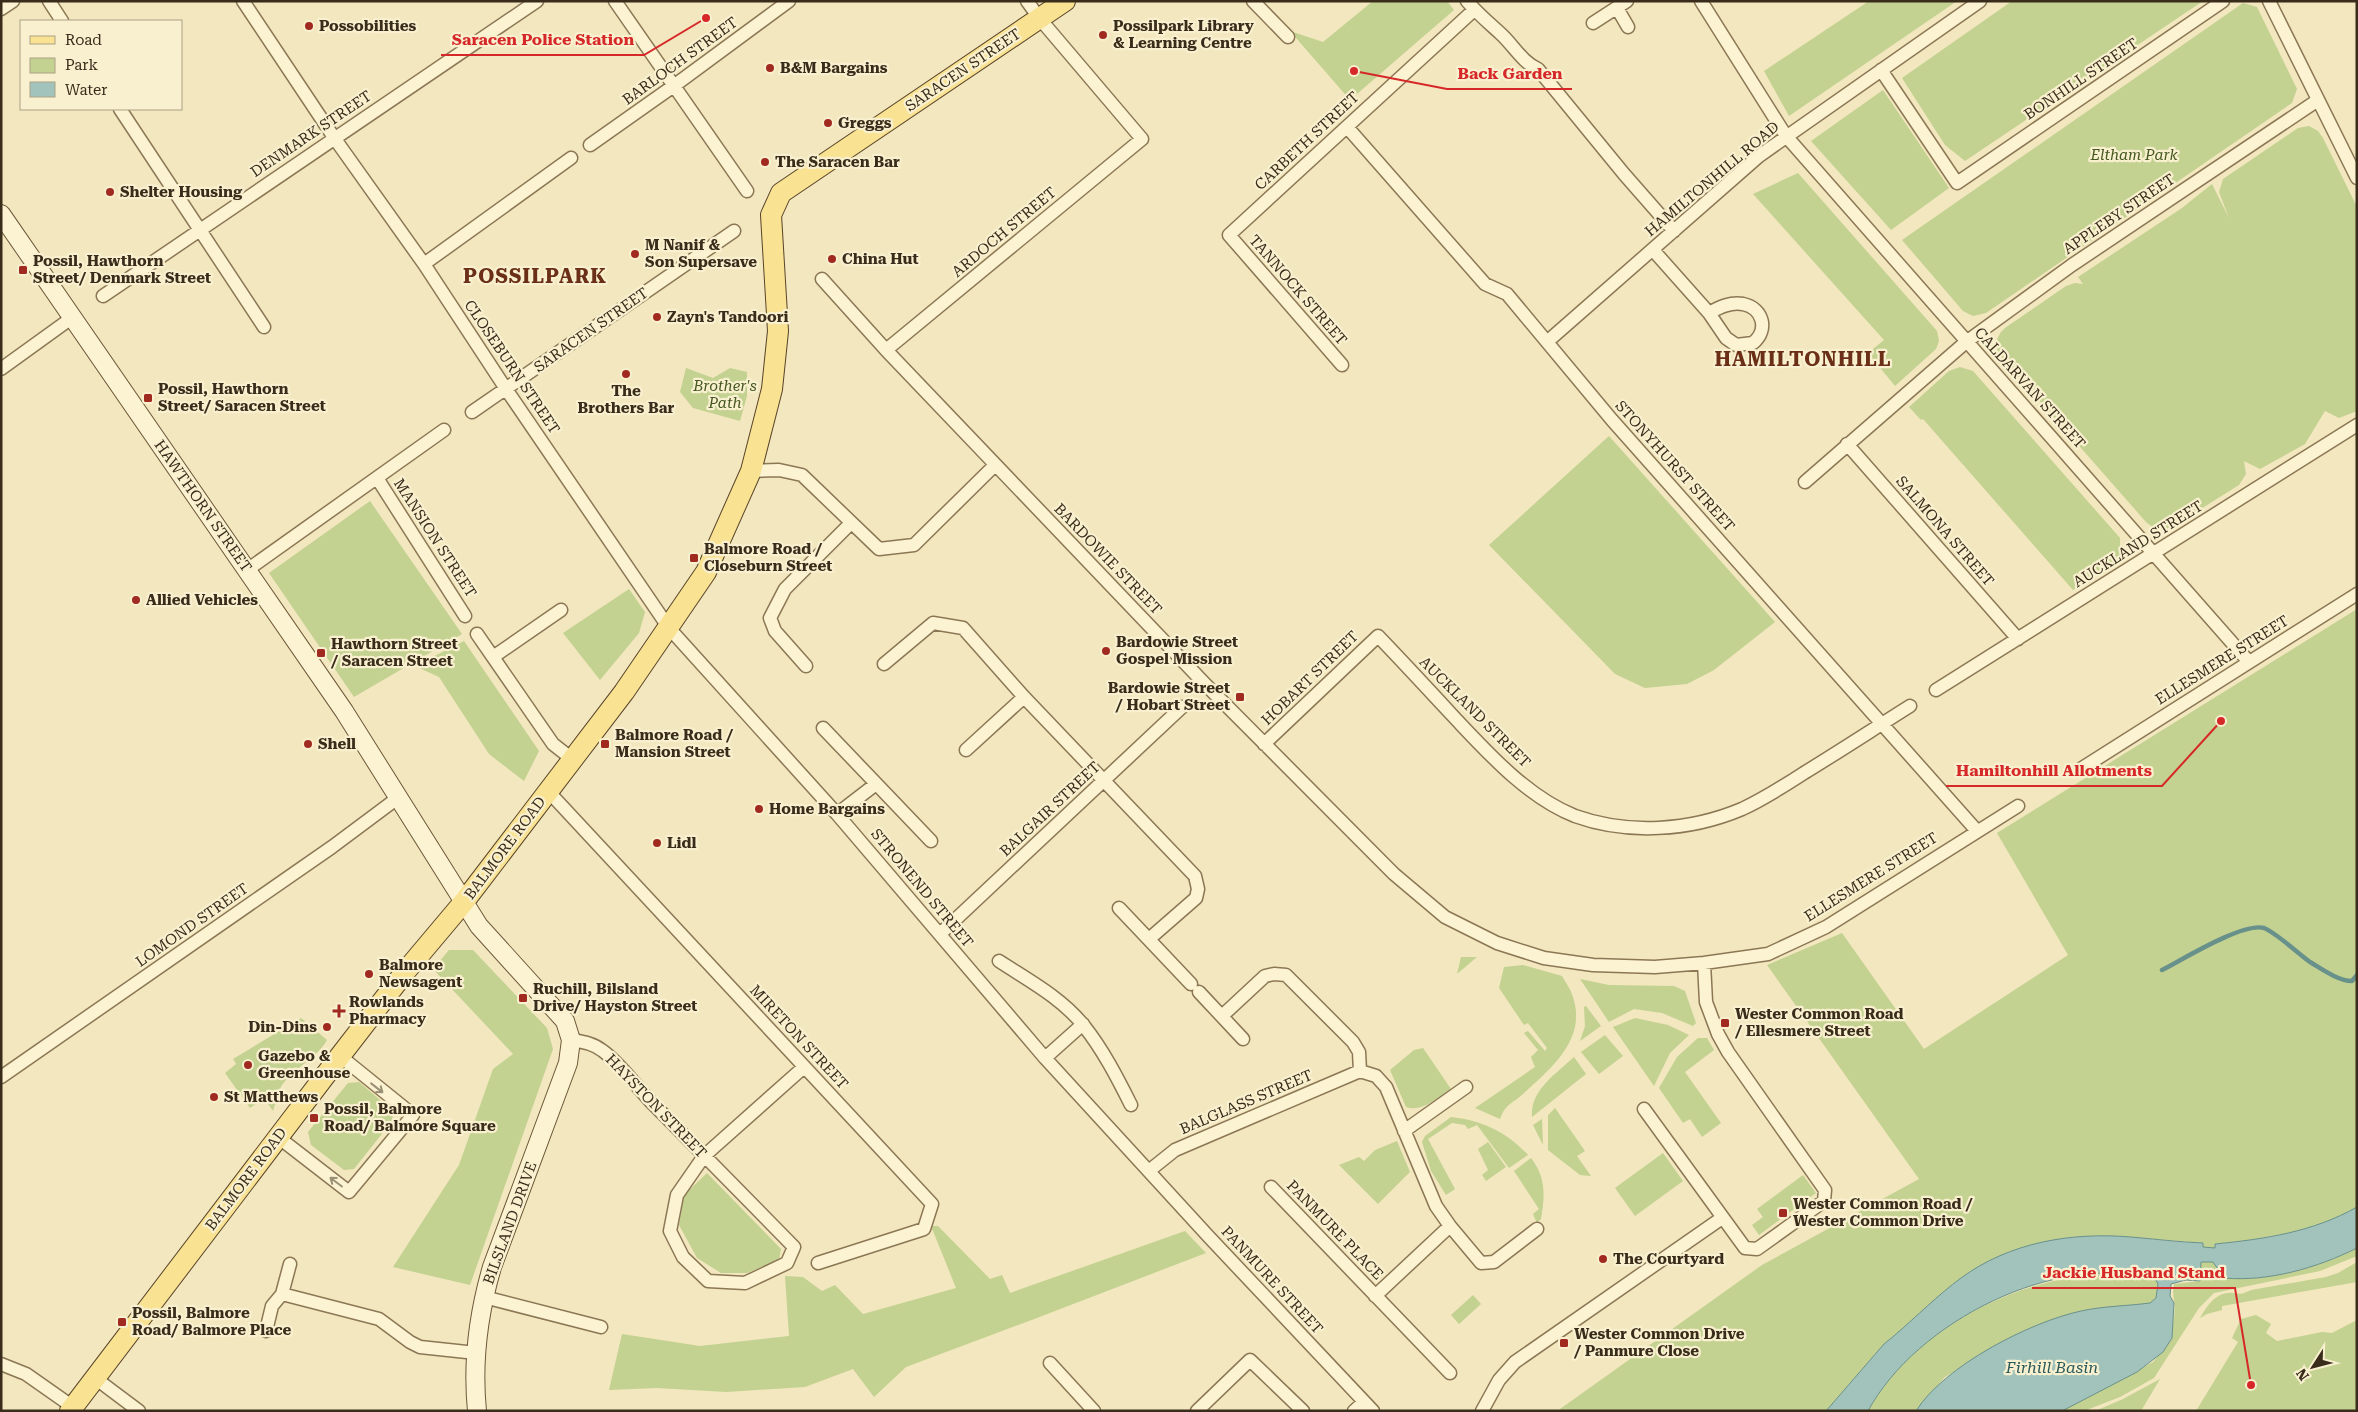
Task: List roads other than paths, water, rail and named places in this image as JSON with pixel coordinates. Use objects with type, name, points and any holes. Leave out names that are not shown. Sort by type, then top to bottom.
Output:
[{"type":"main road","name":"SARACEN STREET","points":[[771,215],[781,193],[1065,1]]},
{"type":"main road","name":"HAWTHORN STREET","points":[[1,214],[248,570],[399,797],[463,903]]},
{"type":"main road","name":"BALMORE ROAD","points":[[72,1409],[340,1056],[405,972],[463,903],[624,692],[706,572],[751,471],[772,389],[778,331],[771,215]]},
{"type":"main road","points":[[463,903],[479,926],[561,1016],[568,1027],[571,1040]]},
{"type":"main road","name":"BILSLAND DRIVE","points":[[477,1411],[476,1354],[478,1328],[484,1296],[492,1267],[561,1086],[568,1063],[571,1040]]},
{"type":"street","points":[[1,9],[13,1]]},
{"type":"street","points":[[49,1],[61,20]]},
{"type":"street","name":"CLOSEBURN STREET","points":[[243,1],[335,139],[424,264],[506,389],[669,628]]},
{"type":"street","name":"DENMARK STREET","points":[[104,296],[537,1]]},
{"type":"street","points":[[615,1],[747,191]]},
{"type":"street","name":"BARLOCH STREET","points":[[590,145],[789,1]]},
{"type":"street","points":[[1027,1],[1040,19]]},
{"type":"street","points":[[1253,1],[1288,37]]},
{"type":"street","name":"CALDARVAN STREET","points":[[1701,1],[1786,136],[2249,662]]},
{"type":"street","name":"HAMILTONHILL ROAD","points":[[1548,341],[1730,180],[1786,136],[1980,1]]},
{"type":"street","name":"BONHILL STREET","points":[[1881,70],[1957,183],[2223,1]]},
{"type":"street","points":[[2269,1],[2357,178]]},
{"type":"street","points":[[1471,5],[1529,65],[1538,69],[1624,174],[1674,231]]},
{"type":"street","name":"CARBETH STREET","points":[[1230,236],[1347,127],[1471,5]]},
{"type":"street","points":[[1593,23],[1622,5],[1628,27]]},
{"type":"street","name":"ARDOCH STREET","points":[[886,350],[1142,138],[1040,19]]},
{"type":"street","name":"APPLEBY STREET","points":[[1805,482],[1966,342],[2072,265],[2318,100]]},
{"type":"street","points":[[121,110],[264,328]]},
{"type":"street","name":"STONYHURST STREET","points":[[1347,127],[1485,284],[1507,294],[1612,420],[1977,831]]},
{"type":"street","points":[[424,264],[571,158]]},
{"type":"street","name":"SARACEN STREET","points":[[472,412],[734,231]]},
{"type":"street","name":"TANNOCK STREET","points":[[1230,236],[1342,365]]},
{"type":"street","points":[[1653,250],[1709,313]]},
{"type":"street","name":"BARDOWIE STREET","points":[[822,279],[995,465],[1264,744],[1394,874],[1445,917],[1497,943]]},
{"type":"street","points":[[1,369],[72,317]]},
{"type":"street","name":"AUCKLAND STREET","points":[[1936,690],[2357,425]]},
{"type":"street","points":[[248,570],[444,430]]},
{"type":"street","name":"SALMONA STREET","points":[[1847,444],[2018,639]]},
{"type":"street","points":[[751,471],[779,470],[802,474],[879,549],[914,545],[995,465]]},
{"type":"street","name":"MANSION STREET","points":[[377,478],[465,616]]},
{"type":"street","points":[[806,666],[775,631],[770,618],[785,589],[851,523]]},
{"type":"street","name":"ELLESMERE STREET","points":[[2079,770],[2357,594]]},
{"type":"street","points":[[493,657],[561,610]]},
{"type":"street","points":[[884,664],[933,623],[963,628],[1024,697],[1195,876],[1198,889],[1196,898],[1149,939]]},
{"type":"street","name":"STRONEND STREET","points":[[669,628],[837,814],[1045,1058],[1150,1170]]},
{"type":"street","points":[[477,634],[553,744],[572,759]]},
{"type":"street","name":"AUCKLAND STREET","points":[[1378,636],[1482,746],[1527,787],[1574,815],[1610,826],[1673,826],[1696,823],[1742,809],[1788,783],[1910,706]]},
{"type":"street","name":"HOBART STREET","points":[[1264,744],[1378,636]]},
{"type":"street","points":[[966,750],[1024,697]]},
{"type":"street","name":"BALGAIR STREET","points":[[940,934],[1182,707]]},
{"type":"street","points":[[823,728],[931,841]]},
{"type":"street","points":[[837,814],[876,784]]},
{"type":"street","name":"MIRETON STREET","points":[[548,792],[932,1204],[924,1229],[818,1263]]},
{"type":"street","name":"LOMOND STREET","points":[[1,1077],[325,852],[399,797]]},
{"type":"street","name":"ELLESMERE STREET","points":[[1497,943],[1544,958],[1593,965],[1655,967],[1704,963],[1768,954],[1826,927],[2018,806]]},
{"type":"street","points":[[1120,908],[1243,1038]]},
{"type":"street","points":[[999,960],[1051,995],[1083,1024],[1111,1065],[1131,1105]]},
{"type":"street","points":[[1644,1110],[1745,1248],[1758,1249],[1824,1201],[1825,1190],[1721,1040],[1706,1002],[1704,963]]},
{"type":"street","points":[[1222,1016],[1265,976],[1274,974],[1286,976],[1352,1042],[1359,1052],[1360,1071],[1376,1076],[1386,1087],[1436,1206],[1450,1226],[1482,1263],[1494,1262],[1537,1229]]},
{"type":"street","points":[[1045,1058],[1083,1024]]},
{"type":"street","name":"HAYSTON STREET","points":[[571,1040],[587,1043],[608,1055],[794,1248],[787,1263],[745,1283],[708,1281],[683,1257],[670,1231],[677,1196],[704,1156]]},
{"type":"street","points":[[278,1137],[349,1192],[413,1115],[340,1056]]},
{"type":"street","points":[[704,1156],[804,1067]]},
{"type":"street","name":"BALGLASS STREET","points":[[1150,1170],[1176,1150],[1360,1071]]},
{"type":"street","points":[[1404,1131],[1466,1087]]},
{"type":"street","name":"PANMURE STREET","points":[[1150,1170],[1209,1237],[1369,1406]]},
{"type":"street","name":"PANMURE PLACE","points":[[1271,1187],[1450,1373]]},
{"type":"street","points":[[1482,1411],[1499,1380],[1515,1362],[1722,1218]]},
{"type":"street","name":"PANMURE PLACE","points":[[1375,1296],[1450,1226]]},
{"type":"street","points":[[266,1331],[272,1306],[282,1294],[290,1264]]},
{"type":"street","points":[[282,1294],[379,1319],[410,1342],[420,1347],[476,1354]]},
{"type":"street","points":[[484,1296],[601,1327]]},
{"type":"street","points":[[1198,1411],[1250,1360],[1303,1411]]},
{"type":"street","points":[[1050,1363],[1094,1411]]},
{"type":"street","points":[[1,1364],[26,1374],[72,1409]]},
{"type":"street","points":[[95,1378],[139,1411]]},
{"type":"street","points":[[1354,1411],[1369,1406]]},
{"type":"water","name":"Firhill Basin","points":[[2357,1207],[2357,1248],[2326,1262],[2275,1276],[2241,1279],[2224,1278],[2213,1262],[2201,1262],[2200,1281],[2186,1280],[2171,1284],[2170,1296],[2174,1303],[2172,1338],[2163,1352],[2137,1372],[2062,1411],[1916,1411],[1929,1394],[1946,1378],[1990,1348],[2038,1325],[2081,1311],[2150,1303],[2156,1298],[2158,1284],[2156,1280],[2117,1273],[2076,1275],[2034,1285],[1993,1301],[1954,1323],[1919,1349],[1890,1379],[1868,1411],[1826,1411],[1884,1344],[1961,1278],[2000,1256],[2042,1242],[2086,1236],[2131,1237],[2203,1243],[2203,1247],[2215,1248],[2215,1244],[2270,1237],[2306,1228],[2340,1216]]},
{"type":"waterway","points":[[2162,970],[2228,936],[2254,928],[2264,928],[2310,962],[2336,977],[2352,981],[2357,975]]},
{"type":"place","name":"Saracen Police Station","points":[[706,18]]},
{"type":"place","name":"Possobilities","points":[[309,26]]},
{"type":"place","name":"Possilpark Library & Learning Centre","points":[[1103,35]]},
{"type":"place","name":"B&M Bargains","points":[[770,68]]},
{"type":"place","name":"Back Garden","points":[[1354,71]]},
{"type":"place","name":"Greggs","points":[[828,123]]},
{"type":"place","name":"The Saracen Bar","points":[[765,162]]},
{"type":"place","name":"Shelter Housing","points":[[110,192]]},
{"type":"place","name":"M Nanif & Son Supersave","points":[[635,254]]},
{"type":"place","name":"China Hut","points":[[832,259]]},
{"type":"place","name":"Possil, Hawthorn Street/ Denmark Street","points":[[23,270]]},
{"type":"place","name":"Zayn's Tandoori","points":[[657,317]]},
{"type":"place","name":"The Brothers Bar","points":[[626,374]]},
{"type":"place","name":"Possil, Hawthorn Street/ Saracen Street","points":[[148,398]]},
{"type":"place","name":"Balmore Road / Closeburn Street","points":[[694,558]]},
{"type":"place","name":"Allied Vehicles","points":[[136,600]]},
{"type":"place","name":"Bardowie Street Gospel Mission","points":[[1106,651]]},
{"type":"place","name":"Hawthorn Street / Saracen Street","points":[[321,653]]},
{"type":"place","name":"Bardowie Street / Hobart Street","points":[[1240,697]]},
{"type":"place","name":"Hamiltonhill Allotments","points":[[2221,721]]},
{"type":"place","name":"Shell","points":[[308,744]]},
{"type":"place","name":"Balmore Road / Mansion Street","points":[[605,744]]},
{"type":"place","name":"Home Bargains","points":[[759,809]]},
{"type":"place","name":"Lidl","points":[[657,843]]},
{"type":"place","name":"Balmore Newsagent","points":[[369,974]]},
{"type":"place","name":"Ruchill, Bilsland Drive/ Hayston Street","points":[[523,998]]},
{"type":"place","name":"Rowlands Pharmacy","points":[[339,1011]]},
{"type":"place","name":"Wester Common Road / Ellesmere Street","points":[[1725,1023]]},
{"type":"place","name":"Din-Dins","points":[[327,1027]]},
{"type":"place","name":"Gazebo & Greenhouse","points":[[248,1065]]},
{"type":"place","name":"St Matthews","points":[[214,1097]]},
{"type":"place","name":"Possil, Balmore Road/ Balmore Square","points":[[314,1118]]},
{"type":"place","name":"Wester Common Road / Wester Common Drive","points":[[1783,1213]]},
{"type":"place","name":"The Courtyard","points":[[1603,1259]]},
{"type":"place","name":"Possil, Balmore Road/ Balmore Place","points":[[122,1322]]},
{"type":"place","name":"Wester Common Drive / Panmure Close","points":[[1564,1343]]},
{"type":"place","name":"Jackie Husband Stand","points":[[2251,1385]]},
{"type":"district","name":"POSSILPARK","points":[[535,276]]},
{"type":"district","name":"HAMILTONHILL","points":[[1803,359]]},
{"type":"park label","name":"Eltham Park","points":[[2134,155]]},
{"type":"park label","name":"Brother's Path","points":[[725,394]]}]
